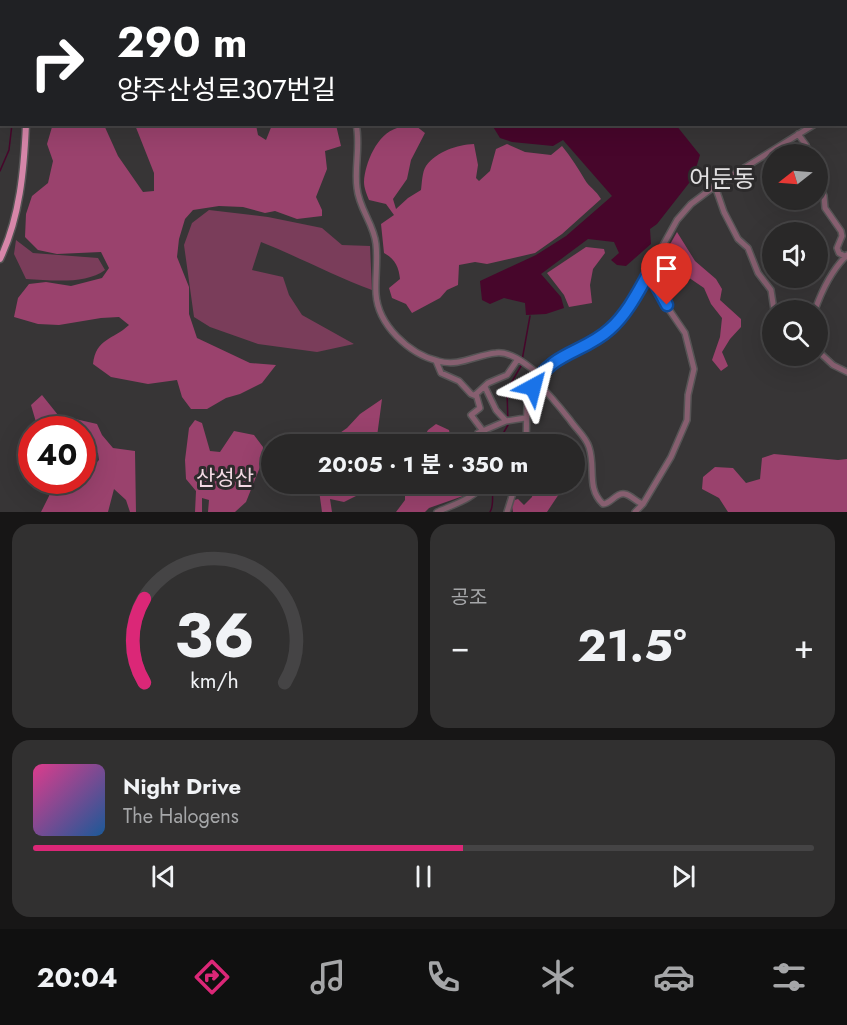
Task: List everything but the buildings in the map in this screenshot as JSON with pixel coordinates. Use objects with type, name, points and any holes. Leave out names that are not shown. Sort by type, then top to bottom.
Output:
[{"type":"main road","points":[[0,259],[17,209],[26,126]]},
{"type":"street","points":[[356,126],[357,188],[360,202],[374,234],[376,297],[388,325],[416,352],[436,361],[465,362],[497,352],[520,361],[532,370],[589,445],[594,495],[603,504],[608,504],[620,494],[626,494],[642,504]]},
{"type":"street","points":[[530,395],[538,378],[557,360],[611,329],[635,296],[680,216],[696,200],[813,126]]},
{"type":"street","points":[[798,134],[805,144]]},
{"type":"street","points":[[715,186],[724,212],[738,239],[748,248],[758,273],[771,290],[772,300]]},
{"type":"street","points":[[819,300],[836,267],[846,256],[839,253],[837,248],[842,236],[841,231],[826,210]]},
{"type":"street","points":[[634,512],[642,504],[671,457],[687,420],[688,395],[694,369],[685,333],[655,283],[647,276]]},
{"type":"street","points":[[532,370],[541,369],[553,360],[557,360]]},
{"type":"street","points":[[436,361],[441,373],[459,381],[471,394],[476,396],[480,408],[471,415],[483,431]]},
{"type":"street","points":[[476,396],[488,383],[507,375],[520,361]]},
{"type":"street","points":[[828,361],[847,372]]},
{"type":"street","points":[[526,434],[525,418],[534,378],[532,370]]},
{"type":"street","points":[[484,387],[496,410],[508,421]]},
{"type":"street","points":[[478,434],[508,421],[525,418]]},
{"type":"street","points":[[437,512],[473,494]]},
{"type":"street","points":[[507,512],[513,494]]},
{"type":"shaded area","points":[[493,126],[677,126],[700,155],[693,178],[657,224],[650,229],[651,244],[626,266],[617,265],[611,260],[619,253],[614,242],[588,239],[541,274],[561,297],[564,308],[546,314],[526,315],[525,303],[504,298],[490,304],[482,300],[480,281],[536,255],[566,236],[612,196],[563,140],[553,146],[512,142],[500,138]]},
{"type":"shaded area","points":[[209,210],[268,217],[322,228],[342,245],[370,246],[372,290],[261,242],[252,270],[283,277],[289,295],[302,315],[354,344],[317,352],[258,344],[210,327],[194,317],[184,245],[192,223]]},
{"type":"shaded area","points":[[16,240],[33,253],[98,258],[105,270],[97,275],[78,280],[26,279],[14,254]]},
{"type":"green space","points":[[104,126],[118,156],[143,192],[154,191],[154,173],[135,126],[256,126],[258,135],[266,140],[272,126],[336,126],[341,146],[325,151],[327,169],[316,197],[322,210],[322,216],[297,219],[275,211],[265,213],[243,207],[219,206],[193,210],[185,219],[179,239],[177,257],[189,287],[189,314],[197,338],[250,363],[276,365],[262,383],[226,398],[207,409],[191,409],[182,397],[177,380],[148,384],[111,377],[93,364],[101,344],[129,325],[119,317],[59,325],[38,324],[14,317],[18,298],[29,284],[46,282],[71,286],[102,278],[109,268],[101,252],[57,254],[38,250],[25,237],[26,214],[32,196],[48,183],[53,161],[47,144],[52,127]]},
{"type":"green space","points":[[416,126],[425,133],[411,160],[407,179],[393,199],[396,209],[421,190],[425,168],[436,156],[454,147],[474,144],[478,165],[476,178],[479,181],[490,171],[496,149],[507,144],[525,152],[551,155],[562,146],[601,199],[562,234],[535,253],[487,264],[475,262],[459,265],[458,285],[412,313],[406,304],[392,298],[389,288],[400,279],[394,261],[384,253],[381,224],[394,215],[386,204],[369,200],[364,182],[373,150],[384,136],[397,128]]},
{"type":"green space","points":[[677,232],[695,261],[716,279],[722,289],[720,300],[741,319],[741,327],[722,352],[728,366],[721,371],[712,360],[720,337],[722,318],[711,304],[704,288],[682,273],[668,248]]},
{"type":"green space","points":[[586,247],[604,249],[605,253],[593,269],[590,285],[592,303],[569,307],[564,295],[547,273]]},
{"type":"green space","name":"산성산","points":[[42,395],[58,415],[62,416],[34,416],[31,405]]},
{"type":"green space","points":[[382,399],[377,434],[338,434],[347,428],[360,414]]},
{"type":"green space","name":"산성산","points":[[195,420],[202,423],[210,451],[220,452],[234,431],[254,435],[261,444],[261,464],[246,502],[235,512],[208,512],[209,500],[202,498],[202,512],[195,512],[196,491],[186,479],[185,460],[189,428]]},
{"type":"green space","name":"산성산","points":[[96,424],[113,448],[135,451],[136,512],[130,512],[126,500],[114,489],[108,512],[41,512],[49,494],[96,494],[98,453],[96,452]]},
{"type":"green space","points":[[436,424],[449,430],[450,434],[426,434]]},
{"type":"green space","points":[[774,454],[847,459],[847,512],[728,512],[719,498],[702,489],[703,477],[715,467],[733,468],[746,483],[760,479],[762,458]]},
{"type":"green space","points":[[320,494],[360,494],[344,502],[330,499],[332,512],[322,512]]},
{"type":"green space","points":[[405,494],[466,494],[429,508],[425,512],[396,512],[405,500]]},
{"type":"green space","points":[[533,494],[559,494],[547,512],[513,512],[511,501],[518,499],[524,505]]},
{"type":"waterway","points":[[0,171],[9,150],[12,126]]},
{"type":"waterway","points":[[503,434],[508,425],[507,390],[521,366],[530,316]]},
{"type":"waterway","points":[[490,512],[493,494]]},
{"type":"district","name":"어둔동","points":[[722,178]]},
{"type":"route","points":[[533,387],[540,375],[551,364],[611,329],[621,318],[647,276],[655,283],[667,305]]}]
